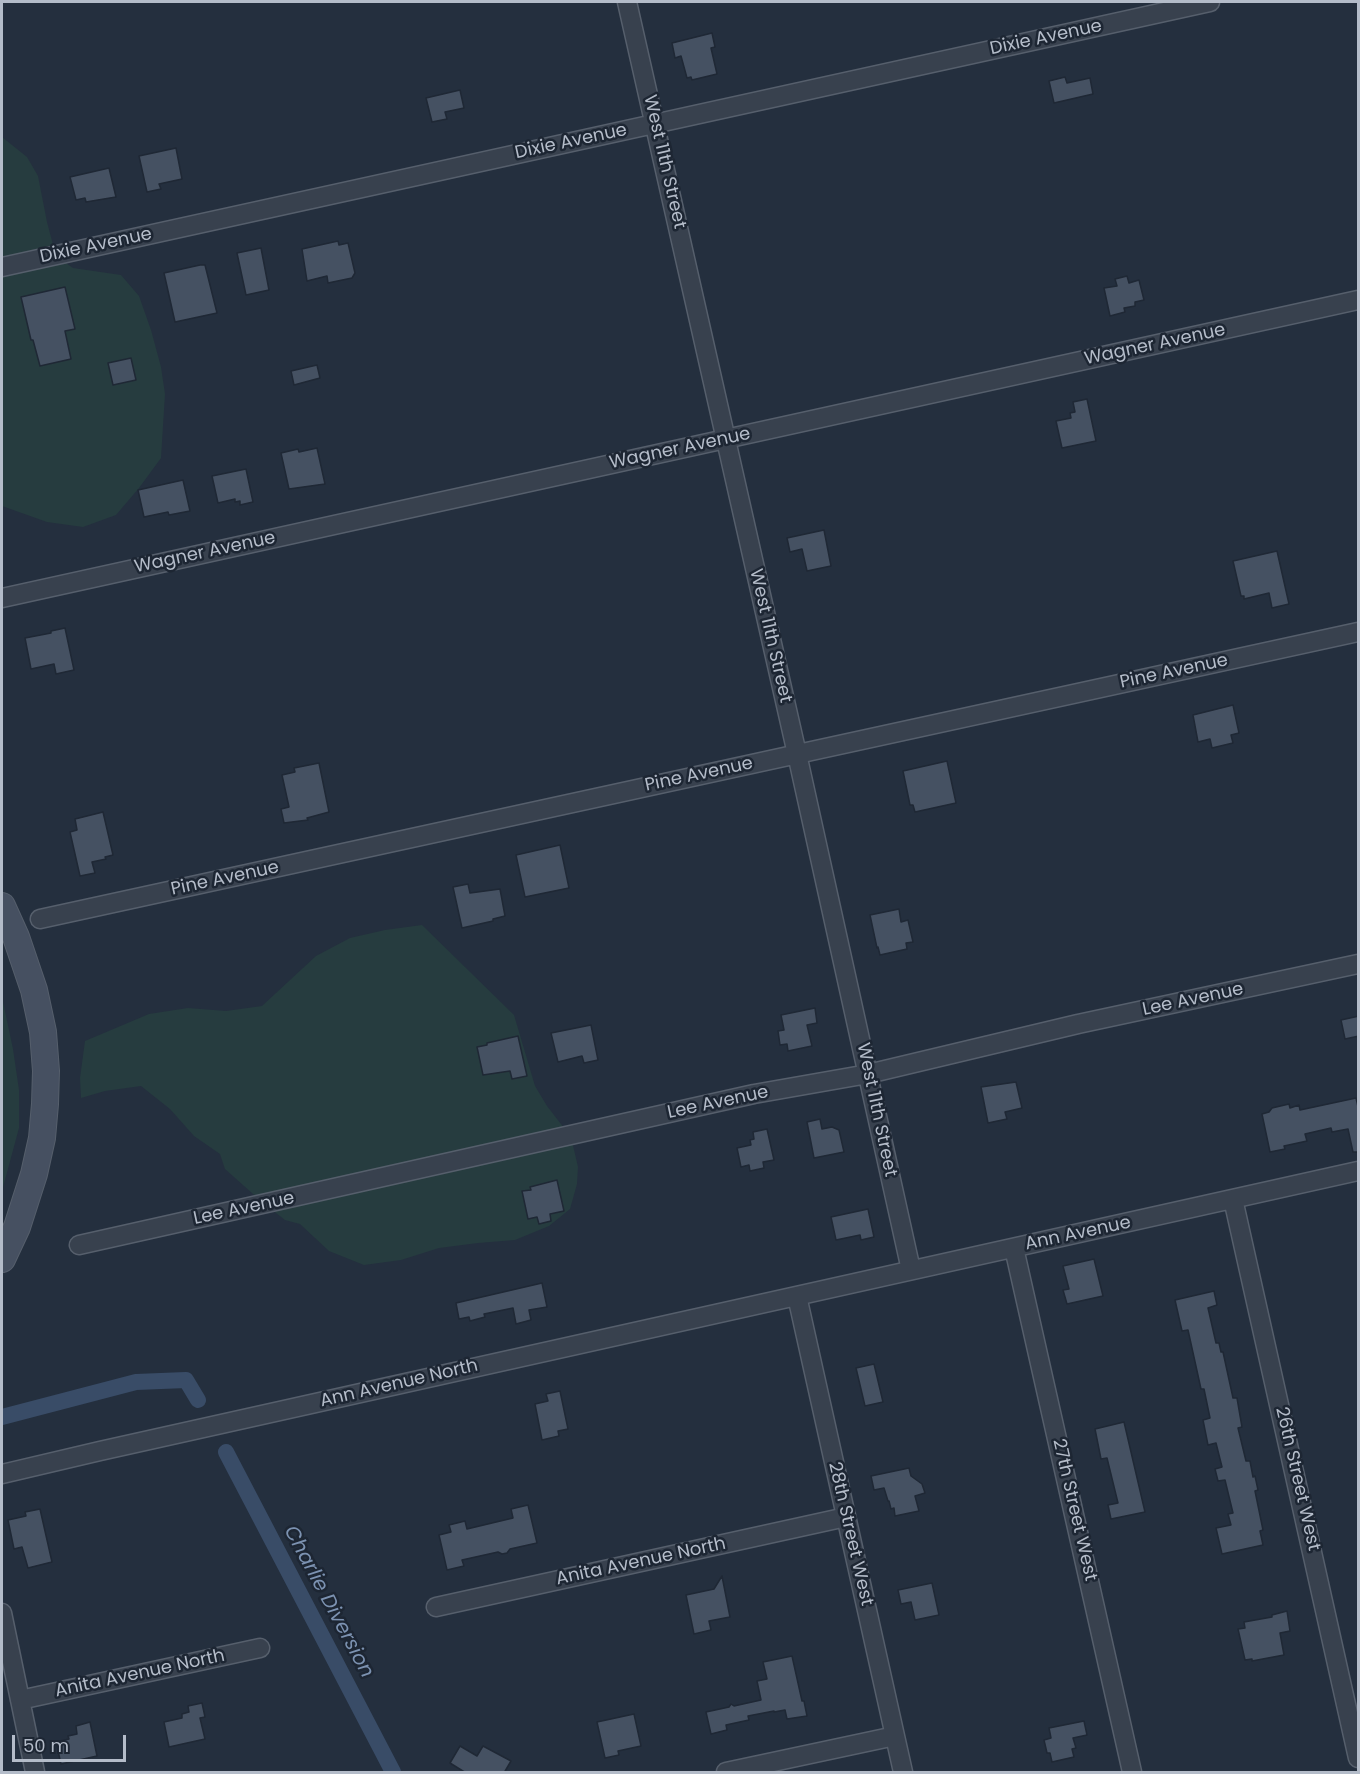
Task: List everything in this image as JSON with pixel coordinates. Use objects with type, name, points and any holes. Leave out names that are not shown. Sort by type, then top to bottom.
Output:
[{"type":"street","name":"West 11th Street","points":[[627,2],[911,1270]]},
{"type":"street","name":"Dixie Avenue","points":[[2,267],[1210,2]]},
{"type":"street","name":"Wagner Avenue","points":[[2,598],[1359,300]]},
{"type":"street","name":"Pine Avenue","points":[[40,919],[1359,632]]},
{"type":"street","points":[[2,906],[16,937],[34,990],[43,1032],[46,1071],[42,1138],[34,1174],[17,1227],[2,1259]]},
{"type":"street","name":"Lee Avenue","points":[[79,1245],[754,1094],[868,1074],[1078,1024],[1359,964]]},
{"type":"street","name":"Ann Avenue","points":[[796,1296],[1359,1171]]},
{"type":"street","name":"26th Street West","points":[[1233,1199],[1359,1758]]},
{"type":"street","name":"27th Street West","points":[[1014,1248],[1132,1773]]},
{"type":"street","name":"Ann Avenue North","points":[[2,1474],[796,1296]]},
{"type":"street","name":"28th Street West","points":[[796,1296],[903,1773]]},
{"type":"street","name":"Anita Avenue North","points":[[436,1607],[846,1517]]},
{"type":"street","points":[[2,1613],[35,1773]]},
{"type":"street","name":"Anita Avenue North","points":[[20,1700],[260,1648]]},
{"type":"street","points":[[726,1773],[894,1736]]},
{"type":"green space","points":[[2,137],[27,157],[38,176],[56,256],[73,268],[121,275],[139,296],[161,367],[165,394],[161,458],[116,515],[83,527],[47,522],[2,506]]},
{"type":"green space","points":[[422,925],[514,1015],[535,1086],[571,1137],[578,1167],[577,1184],[570,1209],[549,1226],[515,1240],[439,1248],[401,1260],[364,1265],[329,1251],[300,1224],[285,1220],[262,1202],[225,1169],[220,1154],[194,1136],[170,1109],[141,1086],[105,1091],[81,1098],[80,1078],[85,1041],[149,1014],[188,1008],[226,1011],[262,1006],[316,956],[350,938]]},
{"type":"green space","points":[[2,997],[19,1090],[19,1128],[2,1191]]},
{"type":"building","points":[[712,33],[715,47],[711,48],[717,74],[692,80],[691,77],[687,78],[681,56],[675,58],[672,43]]},
{"type":"building","points":[[1065,77],[1067,83],[1090,78],[1093,94],[1054,103],[1049,81]]},
{"type":"building","points":[[460,90],[464,108],[445,112],[447,119],[432,122],[426,98]]},
{"type":"building","points":[[176,148],[182,179],[159,184],[161,189],[147,192],[139,156]]},
{"type":"building","points":[[109,168],[116,197],[86,202],[85,198],[76,200],[70,177]]},
{"type":"building","points":[[338,241],[339,245],[348,243],[355,273],[352,278],[328,283],[327,276],[307,281],[302,249]]},
{"type":"building","points":[[261,248],[269,290],[246,295],[237,253]]},
{"type":"building","points":[[205,265],[217,313],[175,322],[164,273]]},
{"type":"building","points":[[1127,276],[1129,283],[1139,280],[1144,300],[1135,302],[1135,306],[1124,308],[1125,312],[1110,316],[1104,288],[1117,286],[1115,279]]},
{"type":"building","points":[[65,287],[75,329],[65,331],[71,359],[40,366],[21,297]]},
{"type":"building","points":[[131,358],[136,380],[113,385],[108,363]]},
{"type":"building","points":[[317,365],[320,378],[294,385],[291,371]]},
{"type":"building","points":[[1087,399],[1096,441],[1062,448],[1056,421],[1071,418],[1070,413],[1075,412],[1073,402]]},
{"type":"building","points":[[317,448],[325,484],[289,489],[281,453]]},
{"type":"building","points":[[246,469],[253,502],[240,505],[240,501],[235,502],[235,499],[218,503],[212,476]]},
{"type":"building","points":[[183,480],[190,511],[169,515],[168,512],[144,517],[138,490]]},
{"type":"building","points":[[824,530],[831,566],[807,571],[802,549],[790,552],[787,538]]},
{"type":"building","points":[[1277,551],[1289,604],[1272,608],[1269,593],[1244,599],[1244,596],[1241,596],[1233,561]]},
{"type":"building","points":[[65,628],[74,670],[56,674],[54,664],[31,669],[25,638]]},
{"type":"building","points":[[1233,705],[1239,733],[1231,735],[1233,743],[1212,748],[1210,739],[1198,742],[1193,715]]},
{"type":"building","points":[[947,761],[956,803],[915,812],[913,805],[910,805],[903,771]]},
{"type":"building","points":[[319,763],[329,812],[307,818],[308,820],[284,823],[281,809],[289,807],[282,775],[295,772],[294,768]]},
{"type":"building","points":[[103,812],[113,855],[92,862],[95,873],[80,876],[70,832],[77,830],[75,819]]},
{"type":"building","points":[[560,845],[569,888],[525,897],[516,855]]},
{"type":"building","points":[[468,884],[470,893],[500,889],[505,916],[462,928],[453,887]]},
{"type":"building","points":[[899,909],[901,922],[908,920],[913,942],[906,943],[907,949],[880,955],[870,915]]},
{"type":"building","points":[[815,1008],[817,1023],[807,1025],[812,1046],[788,1051],[787,1044],[780,1045],[778,1031],[784,1030],[781,1015]]},
{"type":"building","points":[[1359,1016],[1359,1036],[1345,1039],[1341,1020]]},
{"type":"building","points":[[591,1025],[598,1060],[584,1063],[582,1056],[558,1062],[551,1033]]},
{"type":"building","points":[[518,1036],[527,1076],[512,1079],[510,1071],[483,1075],[477,1047]]},
{"type":"building","points":[[1016,1082],[1022,1108],[1005,1112],[1007,1119],[988,1123],[981,1087]]},
{"type":"building","points":[[1356,1098],[1359,1111],[1359,1152],[1353,1152],[1348,1129],[1332,1132],[1331,1128],[1305,1134],[1307,1141],[1270,1152],[1262,1114],[1269,1112],[1272,1108],[1289,1104],[1290,1108],[1299,1105],[1300,1110]]},
{"type":"building","points":[[820,1119],[822,1129],[832,1127],[839,1130],[844,1152],[814,1158],[807,1122]]},
{"type":"building","points":[[767,1129],[774,1160],[763,1162],[764,1168],[750,1171],[749,1165],[741,1167],[737,1148],[751,1145],[750,1140],[754,1139],[753,1132]]},
{"type":"building","points":[[557,1180],[564,1211],[550,1214],[551,1221],[539,1224],[537,1217],[528,1219],[522,1191]]},
{"type":"building","points":[[868,1209],[874,1237],[861,1240],[860,1235],[836,1240],[831,1217]]},
{"type":"building","points":[[1094,1259],[1103,1296],[1067,1304],[1063,1290],[1069,1289],[1063,1266]]},
{"type":"building","points":[[542,1283],[547,1307],[529,1310],[531,1320],[516,1324],[513,1308],[484,1314],[485,1317],[470,1321],[469,1317],[459,1319],[456,1303]]},
{"type":"building","points":[[1214,1291],[1217,1305],[1208,1308],[1216,1343],[1219,1343],[1221,1352],[1223,1352],[1233,1398],[1237,1398],[1242,1427],[1238,1428],[1246,1461],[1250,1461],[1253,1477],[1255,1476],[1258,1490],[1255,1491],[1263,1530],[1260,1531],[1263,1545],[1222,1554],[1216,1528],[1231,1525],[1228,1514],[1233,1513],[1225,1480],[1218,1481],[1215,1469],[1222,1467],[1216,1443],[1208,1445],[1203,1420],[1210,1418],[1204,1389],[1201,1389],[1188,1330],[1182,1331],[1175,1300]]},
{"type":"building","points":[[874,1364],[883,1402],[865,1406],[856,1368]]},
{"type":"building","points":[[560,1391],[568,1429],[558,1431],[559,1436],[542,1440],[535,1404],[548,1401],[546,1394]]},
{"type":"building","points":[[1124,1422],[1145,1512],[1111,1519],[1108,1505],[1118,1503],[1107,1458],[1101,1459],[1095,1429]]},
{"type":"building","points":[[909,1468],[911,1476],[922,1484],[925,1493],[915,1496],[919,1511],[895,1516],[894,1508],[891,1509],[884,1488],[874,1490],[871,1476]]},
{"type":"building","points":[[528,1505],[537,1543],[510,1549],[507,1553],[498,1552],[462,1560],[464,1566],[447,1570],[439,1535],[451,1532],[449,1525],[465,1521],[467,1529],[513,1518],[511,1509]]},
{"type":"building","points":[[40,1509],[52,1562],[28,1568],[22,1547],[14,1549],[8,1520],[26,1516],[25,1512]]},
{"type":"building","points":[[722,1576],[730,1617],[709,1621],[711,1630],[694,1634],[686,1595],[714,1589]]},
{"type":"building","points":[[932,1583],[939,1615],[915,1620],[911,1602],[901,1604],[898,1590]]},
{"type":"building","points":[[1287,1611],[1290,1631],[1280,1633],[1284,1655],[1252,1661],[1252,1659],[1245,1660],[1238,1629],[1245,1628],[1244,1622],[1272,1617],[1272,1615]]},
{"type":"building","points":[[792,1656],[807,1716],[787,1719],[785,1710],[774,1711],[748,1716],[749,1720],[726,1725],[727,1730],[711,1734],[706,1712],[729,1707],[731,1704],[734,1706],[761,1700],[757,1681],[767,1679],[763,1662]]},
{"type":"building","points":[[202,1703],[205,1717],[200,1718],[205,1739],[169,1747],[164,1722],[182,1718],[182,1714],[189,1712],[188,1706]]},
{"type":"building","points":[[634,1714],[641,1746],[618,1751],[619,1755],[605,1758],[597,1722]]},
{"type":"building","points":[[1084,1721],[1087,1735],[1073,1738],[1076,1748],[1072,1749],[1074,1757],[1052,1762],[1044,1740],[1051,1738],[1049,1728]]},
{"type":"building","points":[[90,1722],[97,1756],[61,1764],[56,1742],[69,1739],[68,1736],[77,1734],[76,1726]]},
{"type":"building","points":[[460,1746],[477,1756],[483,1746],[511,1761],[504,1773],[466,1773],[450,1763]]},
{"type":"waterway","name":"Charlie Diversion","points":[[2,1417],[136,1382],[186,1380],[198,1400]]},
{"type":"waterway","name":"Charlie Diversion","points":[[226,1452],[393,1772]]}]
